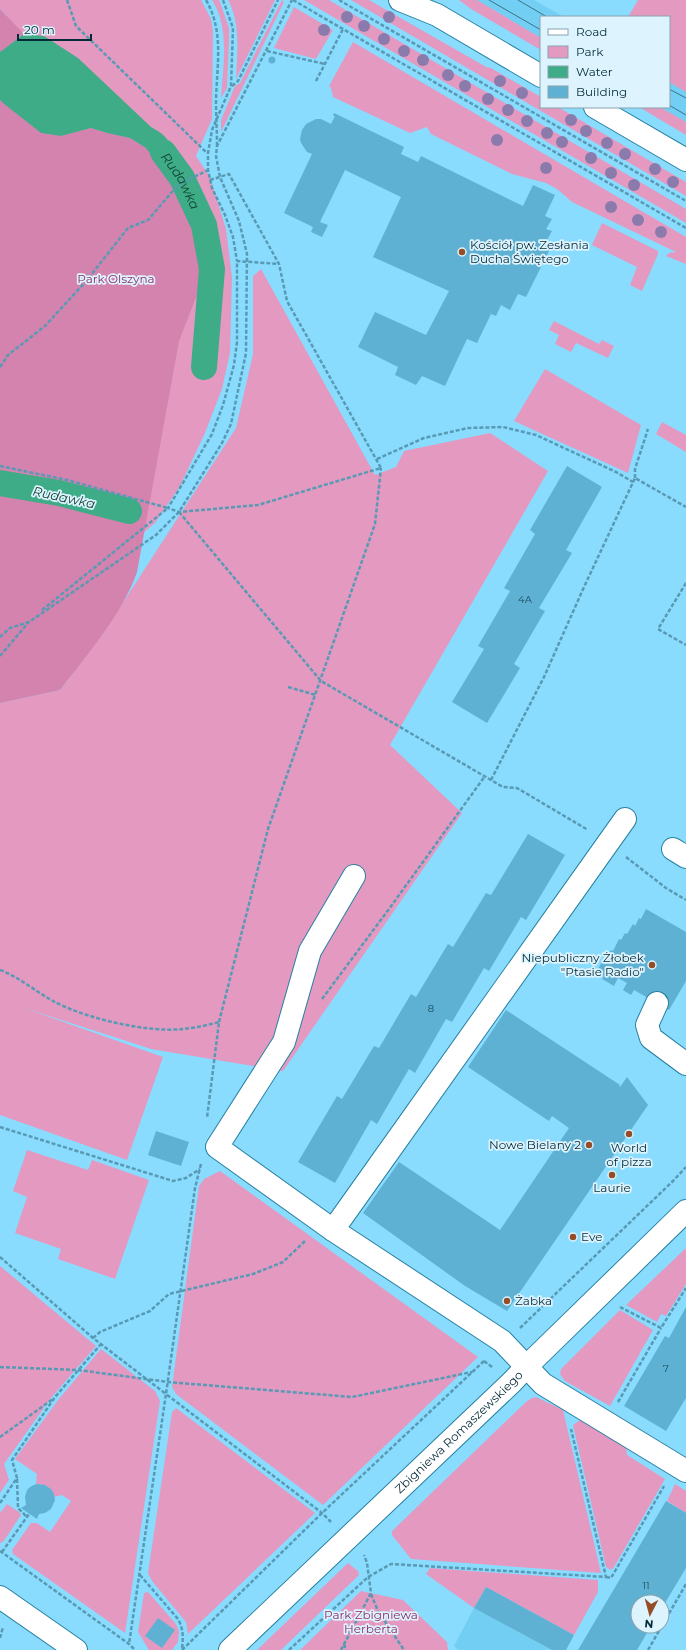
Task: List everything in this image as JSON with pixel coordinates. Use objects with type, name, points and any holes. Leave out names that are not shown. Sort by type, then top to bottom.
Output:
[{"type":"street","points":[[400,0],[431,7],[540,75]]},
{"type":"street","points":[[597,108],[686,160]]},
{"type":"street","points":[[328,1226],[625,819]]},
{"type":"street","points":[[354,876],[310,951],[284,1042],[217,1147],[328,1226],[502,1340],[543,1384],[686,1471]]},
{"type":"street","points":[[657,1003],[647,1025],[651,1038],[686,1064]]},
{"type":"street","name":"Zbigniewa Romaszewskiego","points":[[230,1650],[512,1382],[686,1211]]},
{"type":"street","points":[[0,1597],[76,1650]]},
{"type":"path","points":[[67,0],[76,26],[208,153]]},
{"type":"path","points":[[0,637],[10,628],[29,622],[156,535],[179,512],[222,443],[231,424],[246,353],[247,254],[239,221],[220,177],[216,156],[218,146],[218,32],[212,9],[206,0]]},
{"type":"path","points":[[0,656],[29,622],[168,508],[212,434],[225,398],[234,365],[237,342],[237,261],[233,237],[210,180],[208,170],[208,153],[212,130],[232,86],[233,28],[223,0]]},
{"type":"path","points":[[232,86],[238,81],[278,0]]},
{"type":"path","points":[[218,146],[292,0],[686,228]]},
{"type":"path","points":[[339,0],[686,201]]},
{"type":"path","points":[[316,81],[343,29]]},
{"type":"path","points":[[267,50],[325,64]]},
{"type":"path","points":[[0,367],[8,356],[45,326],[87,280],[128,228],[148,220],[178,185],[187,179],[208,170]]},
{"type":"path","points":[[206,1123],[219,1022],[268,829],[376,524],[381,468],[286,301],[279,264],[228,174],[210,180]]},
{"type":"path","points":[[237,261],[279,264]]},
{"type":"path","points":[[376,460],[424,438],[468,428],[503,428],[536,435],[616,472],[633,482]]},
{"type":"path","points":[[491,780],[544,677],[584,586],[635,478],[635,469],[648,429]]},
{"type":"path","points":[[0,466],[67,480],[179,512],[258,504],[381,468]]},
{"type":"path","points":[[635,478],[686,507]]},
{"type":"path","points":[[179,512],[321,681],[503,787],[518,788],[608,843],[666,888],[686,900]]},
{"type":"path","points":[[686,583],[658,629],[686,645]]},
{"type":"path","points":[[288,687],[316,695]]},
{"type":"path","points":[[319,1003],[485,776]]},
{"type":"path","points":[[0,970],[10,973],[54,1002],[97,1018],[132,1026],[158,1029],[183,1029],[219,1022]]},
{"type":"path","points":[[0,1127],[173,1181],[186,1178],[200,1169]]},
{"type":"path","points":[[129,1644],[195,1188],[201,1162]]},
{"type":"path","points":[[182,1650],[322,1512],[484,1361],[502,1340],[520,1328],[673,1181],[686,1166]]},
{"type":"path","points":[[93,1338],[100,1332],[150,1310],[169,1294],[253,1274],[283,1262],[328,1226]]},
{"type":"path","points":[[0,1257],[93,1338],[322,1512],[347,1539],[363,1553],[367,1563],[370,1593],[378,1611],[404,1650]]},
{"type":"path","points":[[616,1405],[686,1288]]},
{"type":"path","points":[[620,1307],[661,1328]]},
{"type":"path","points":[[101,1344],[55,1397],[12,1460],[17,1478],[18,1508],[28,1515],[1,1552],[129,1644],[135,1650]]},
{"type":"path","points":[[484,1361],[512,1382]]},
{"type":"path","points":[[0,1367],[78,1370],[168,1382],[352,1397],[472,1372]]},
{"type":"path","points":[[0,1437],[55,1397]]},
{"type":"path","points":[[570,1424],[606,1577]]},
{"type":"path","points":[[0,1503],[17,1478]]},
{"type":"path","points":[[289,1650],[368,1577],[391,1564],[611,1578],[665,1484]]},
{"type":"path","points":[[140,1574],[178,1619],[182,1626],[182,1650]]},
{"type":"path","points":[[648,1650],[686,1584]]},
{"type":"path","points":[[341,1650],[370,1593]]},
{"type":"path","points":[[0,1638],[5,1624]]},
{"type":"path","points":[[344,1644],[346,1650]]},
{"type":"shaded area","points":[[477,0],[534,0],[562,16],[540,16],[540,37]]},
{"type":"shaded area","points":[[670,83],[686,92],[686,122],[662,108],[670,108]]},
{"type":"shaded area","points":[[474,1608],[552,1650],[458,1650],[454,1646]]},
{"type":"green space","name":"Park Olszyna","points":[[0,0],[201,0],[211,19],[213,31],[212,119],[196,156],[210,177],[226,229],[232,277],[230,353],[222,389],[205,433],[180,486],[155,523],[0,653],[0,21],[7,16],[0,9]]},
{"type":"green space","points":[[212,0],[219,0],[229,28],[227,88],[221,98],[224,60],[223,35],[218,11]]},
{"type":"green space","points":[[228,0],[275,0],[236,79],[237,29]]},
{"type":"green space","points":[[282,0],[284,2],[221,132],[221,120],[235,86],[240,83]]},
{"type":"green space","points":[[304,0],[329,0],[686,209],[686,223]]},
{"type":"green space","points":[[351,0],[369,0],[540,96],[540,108],[560,108],[686,182],[686,196]]},
{"type":"green space","points":[[459,0],[477,0],[540,37],[540,49],[471,9]]},
{"type":"green space","points":[[638,0],[686,0],[686,92],[670,83],[670,16],[629,16]]},
{"type":"green space","points":[[294,7],[333,30],[316,59],[274,48]]},
{"type":"green space","points":[[0,9],[24,34],[0,52]]},
{"type":"green space","points":[[353,42],[686,237],[686,264],[666,256],[669,253],[676,252],[572,202],[557,189],[546,183],[512,174],[431,134],[427,127],[410,133],[333,97],[329,86]]},
{"type":"green space","name":"Park Olszyna","points":[[0,100],[41,133],[61,136],[91,128],[130,138],[146,148],[154,159],[180,183],[196,221],[205,251],[202,282],[179,341],[137,572],[131,587],[114,618],[93,648],[60,690],[0,703]]},
{"type":"green space","points":[[641,108],[662,108],[686,122],[686,135]]},
{"type":"green space","points":[[602,223],[658,251],[642,291],[630,285],[637,267],[592,245]]},
{"type":"green space","points":[[261,269],[375,475],[396,467],[404,451],[490,433],[548,471],[390,745],[462,813],[283,1071],[151,1049],[24,1008],[163,1057],[127,1160],[0,1115],[0,703],[60,690],[102,635],[236,428],[253,354],[253,276]]},
{"type":"green space","points":[[554,321],[599,344],[602,340],[614,346],[608,358],[576,343],[571,352],[555,344],[559,335],[549,330]]},
{"type":"green space","points":[[545,369],[641,425],[628,473],[514,421]]},
{"type":"green space","points":[[662,422],[686,435],[686,452],[656,434]]},
{"type":"green space","points":[[27,1150],[88,1170],[92,1160],[149,1180],[115,1279],[58,1259],[61,1249],[15,1233],[27,1197],[13,1191]]},
{"type":"green space","points":[[220,1171],[478,1357],[323,1505],[176,1394],[172,1387],[199,1186],[204,1179]]},
{"type":"green space","points":[[686,1248],[686,1284],[666,1316],[661,1314],[657,1322],[626,1305]]},
{"type":"green space","points":[[0,1266],[96,1346],[51,1398],[4,1464],[9,1480],[0,1493]]},
{"type":"green space","points":[[620,1310],[653,1330],[610,1406],[565,1381],[560,1374],[561,1369]]},
{"type":"green space","points":[[101,1349],[155,1391],[160,1401],[125,1633],[13,1554],[12,1550],[31,1523],[37,1523],[50,1532],[71,1501],[62,1495],[54,1497],[50,1488],[36,1484],[37,1474],[15,1459],[58,1400]]},
{"type":"green space","points":[[536,1397],[563,1410],[601,1573],[411,1559],[392,1535],[392,1531],[527,1401]]},
{"type":"green space","points":[[176,1408],[315,1513],[188,1634],[186,1622],[152,1581],[148,1573],[172,1412]]},
{"type":"green space","points":[[580,1420],[626,1447],[627,1455],[665,1479],[611,1570],[606,1567],[573,1425]]},
{"type":"green space","points":[[675,1484],[686,1491],[686,1513],[667,1501]]},
{"type":"green space","points":[[7,1504],[21,1515],[3,1542],[0,1543],[0,1513]]},
{"type":"green space","points":[[348,1563],[358,1571],[359,1575],[281,1650],[257,1650]]},
{"type":"green space","points":[[430,1568],[598,1580],[598,1592],[574,1635],[486,1587],[474,1608],[426,1574]]},
{"type":"green space","name":"Park Zbigniewa Herberta","points":[[361,1591],[403,1600],[447,1642],[448,1650],[300,1650]]},
{"type":"green space","points":[[148,1592],[176,1624],[179,1631],[178,1642],[172,1650],[149,1650],[138,1632],[144,1593]]},
{"type":"water","points":[[24,34],[44,36],[78,58],[151,127],[166,138],[176,155],[185,179],[180,183],[154,159],[146,148],[130,138],[91,128],[61,136],[41,133],[3,103],[0,100],[0,52]]},
{"type":"building","points":[[272,56],[275,57],[275,63],[272,64],[269,63],[268,60],[269,57]]},
{"type":"building","name":"Kościół pw. Zesłania Ducha Świętego","points":[[334,113],[404,147],[401,154],[418,162],[421,156],[523,206],[533,185],[555,195],[545,216],[552,219],[546,229],[552,231],[545,244],[551,247],[526,297],[518,294],[510,310],[501,305],[496,316],[491,314],[477,343],[467,339],[445,386],[422,376],[416,385],[395,375],[398,367],[358,347],[375,312],[426,335],[449,291],[373,257],[401,197],[345,170],[320,222],[328,225],[322,237],[311,232],[313,227],[284,213],[312,154],[307,152],[301,143],[300,139],[302,130],[306,124],[316,119],[321,119],[331,124],[335,116],[333,116]]},
{"type":"building","points":[[567,466],[602,487],[566,550],[572,553],[539,608],[545,611],[514,664],[520,668],[487,723],[452,702],[484,649],[478,646],[510,591],[504,588],[535,534],[530,530]]},
{"type":"building","points":[[528,834],[565,855],[526,920],[521,917],[489,971],[484,968],[452,1022],[446,1019],[415,1073],[409,1069],[377,1124],[371,1120],[335,1183],[298,1162],[337,1096],[342,1099],[374,1046],[379,1048],[411,994],[416,997],[448,944],[453,947],[486,893],[491,895]]},
{"type":"building","points":[[646,909],[686,932],[686,981],[669,1010],[634,990],[631,995],[623,990],[627,983],[618,978],[614,986],[602,979],[604,976],[596,972],[605,957],[606,958],[611,950],[613,951],[619,939],[621,940],[625,933],[627,934],[633,924],[635,926],[639,918],[641,919]]},
{"type":"building","name":"Nowe Bielany 2","points":[[506,1010],[620,1085],[620,1087],[627,1077],[648,1105],[507,1311],[465,1286],[363,1213],[399,1162],[500,1230],[569,1128],[552,1116],[549,1121],[468,1067]]},
{"type":"building","points":[[156,1131],[189,1142],[181,1166],[148,1155]]},
{"type":"building","points":[[686,1307],[686,1398],[666,1431],[624,1406],[665,1336],[669,1338]]},
{"type":"building","points":[[36,1484],[45,1485],[51,1489],[55,1500],[51,1509],[45,1513],[39,1514],[37,1519],[21,1508],[26,1505],[25,1497],[27,1490]]},
{"type":"building","points":[[666,1501],[686,1513],[686,1568],[670,1595],[630,1594],[630,1634],[646,1634],[637,1650],[578,1650]]},
{"type":"building","points":[[486,1587],[574,1635],[566,1650],[552,1650],[474,1608]]},
{"type":"building","points":[[158,1618],[175,1630],[162,1648],[145,1636]]},
{"type":"waterway","name":"Rudawka","points":[[163,152],[182,178],[204,225],[212,269],[204,367]]},
{"type":"waterway","name":"Rudawka","points":[[0,483],[59,493],[129,511]]},
{"type":"tram line","points":[[489,0],[540,29]]},
{"type":"tram line","points":[[518,0],[545,16]]},
{"type":"tram line","points":[[670,90],[686,98]]},
{"type":"tram line","points":[[670,106],[686,115]]},
{"type":"place","name":"Kościół pw. Zesłania Ducha Świętego","points":[[462,252]]},
{"type":"place","name":"Niepubliczny Żłobek \"Ptasie Radio\"","points":[[652,965]]},
{"type":"place","name":"World of pizza","points":[[629,1134]]},
{"type":"place","name":"Nowe Bielany 2","points":[[589,1145]]},
{"type":"place","name":"Laurie","points":[[612,1175]]},
{"type":"place","name":"Eve","points":[[573,1237]]},
{"type":"place","name":"Żabka","points":[[507,1301]]}]
